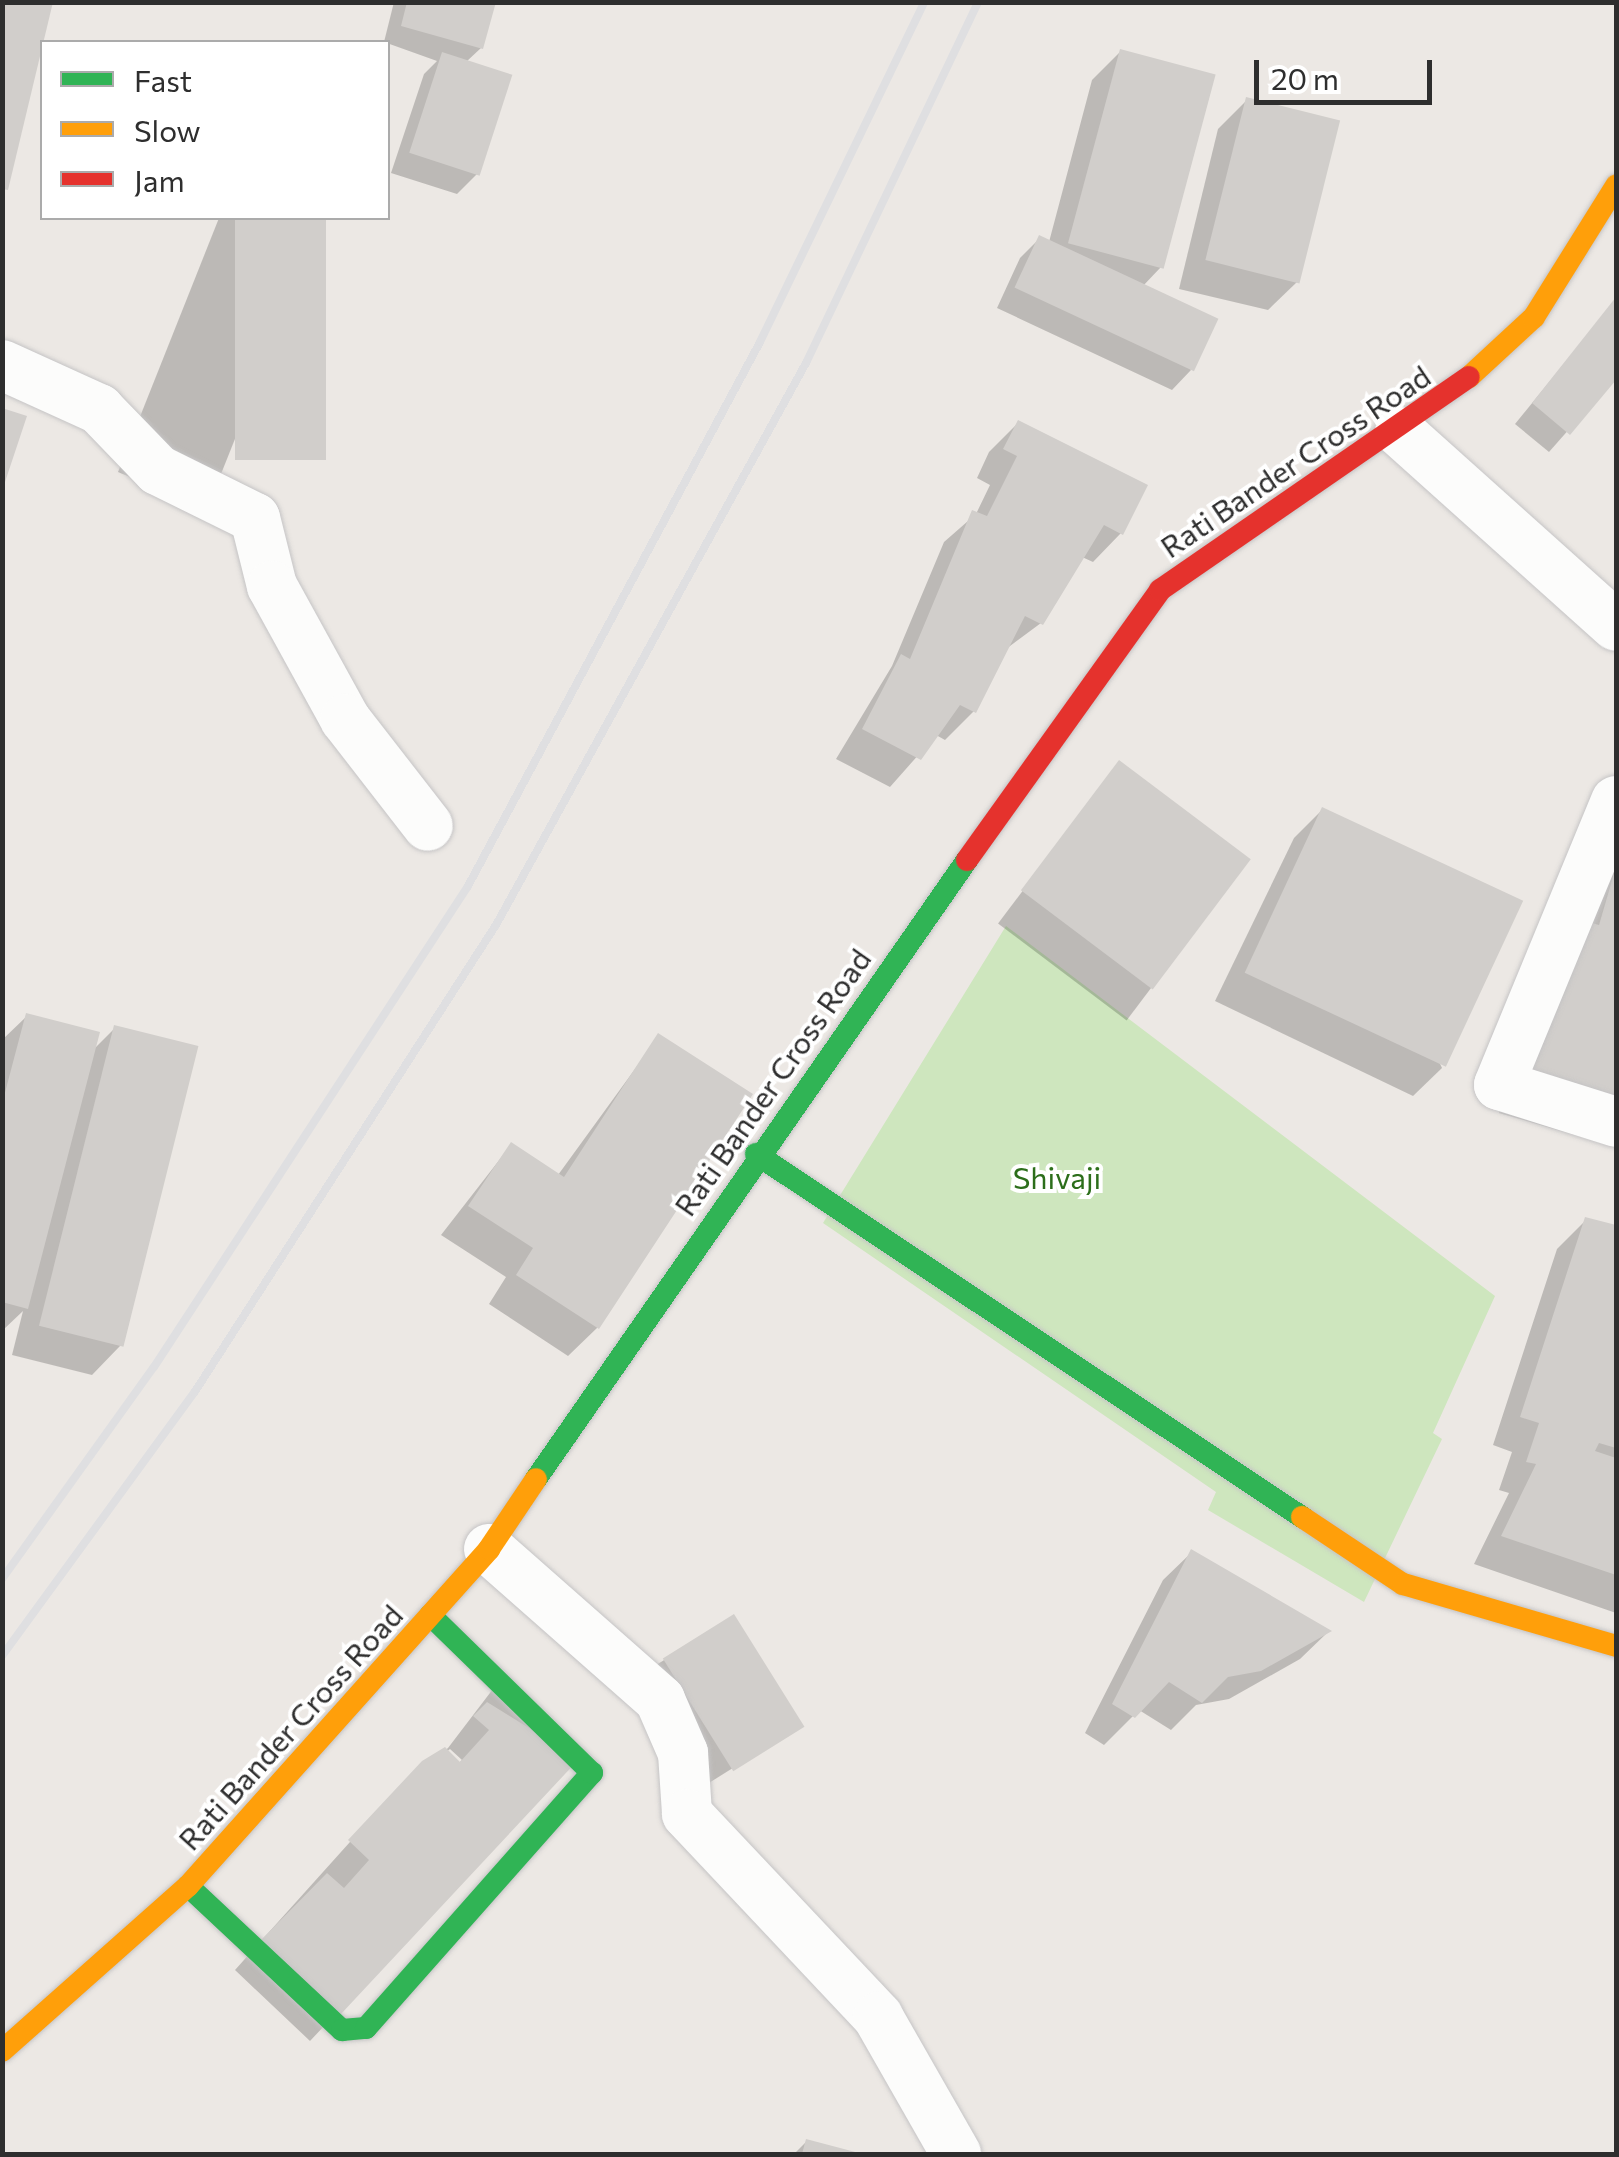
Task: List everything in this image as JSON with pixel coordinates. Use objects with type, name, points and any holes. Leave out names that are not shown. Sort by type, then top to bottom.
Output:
[{"type":"street","name":"Rati Bander Cross Road","points":[[2,2051],[188,1886],[489,1549],[756,1154],[1160,590],[1258,516],[1400,432],[1534,317],[1616,186]]},
{"type":"street","points":[[2,366],[99,409],[158,470],[255,518],[272,586],[345,719],[428,826]]},
{"type":"street","points":[[1400,432],[1616,626]]},
{"type":"street","points":[[1616,800],[1499,1085],[1616,1122]]},
{"type":"street","points":[[756,1154],[1403,1584],[1616,1646]]},
{"type":"street","points":[[489,1549],[660,1700],[683,1753],[688,1814],[878,2017],[956,2154]]},
{"type":"street","points":[[188,1886],[342,2030],[366,2028],[592,1773],[430,1615]]},
{"type":"green space","name":"Shivaji","points":[[1006,926],[1495,1296],[1433,1433],[1442,1439],[1364,1602],[1208,1510],[1216,1492],[823,1223]]},
{"type":"building","points":[[2,2],[53,2],[44,40],[40,40],[40,56],[8,190],[2,189]]},
{"type":"building","points":[[407,2],[496,2],[483,49],[401,26]]},
{"type":"building","points":[[1120,49],[1216,75],[1164,269],[1068,243]]},
{"type":"building","points":[[442,52],[512,75],[480,176],[409,153]]},
{"type":"building","points":[[1246,97],[1340,120],[1299,283],[1205,260]]},
{"type":"building","points":[[235,220],[326,220],[326,460],[235,460]]},
{"type":"building","points":[[1039,235],[1218,319],[1194,371],[1014,288]]},
{"type":"building","points":[[1616,297],[1616,380],[1570,435],[1532,403]]},
{"type":"building","points":[[2,408],[27,416],[3,488],[2,488]]},
{"type":"building","points":[[1018,420],[1148,485],[1123,535],[1104,525],[1043,625],[1025,616],[976,713],[960,705],[921,760],[862,729],[901,654],[910,659],[972,510],[987,516],[1017,456],[1003,449]]},
{"type":"building","points":[[1119,760],[1251,859],[1153,989],[1021,890]]},
{"type":"building","points":[[1322,807],[1523,901],[1446,1067],[1245,973]]},
{"type":"building","points":[[1615,870],[1616,1110],[1527,1084],[1574,918],[1599,925]]},
{"type":"building","points":[[26,1013],[100,1032],[28,1309],[2,1302],[2,1104]]},
{"type":"building","points":[[114,1025],[198,1046],[123,1347],[39,1326]]},
{"type":"building","points":[[658,1033],[753,1094],[599,1329],[516,1275],[533,1248],[468,1206],[511,1142],[564,1177]]},
{"type":"building","points":[[1585,1217],[1616,1225],[1616,1448],[1599,1443],[1595,1451],[1616,1458],[1616,1575],[1501,1536],[1536,1464],[1526,1462],[1539,1423],[1520,1417]]},
{"type":"building","points":[[1191,1549],[1332,1631],[1261,1671],[1228,1677],[1202,1703],[1169,1682],[1135,1718],[1112,1704]]},
{"type":"building","points":[[734,1614],[804,1727],[733,1771],[663,1659]]},
{"type":"building","points":[[487,1702],[579,1759],[341,2014],[261,1940],[327,1873],[344,1888],[369,1860],[348,1840],[422,1761],[445,1747],[460,1762],[489,1730],[473,1716]]},
{"type":"building","points":[[806,2139],[859,2153],[859,2154],[802,2154]]},
{"type":"railway","points":[[2,1579],[154,1367],[468,886],[760,342],[924,2]]},
{"type":"railway","points":[[2,1656],[194,1393],[496,925],[806,363],[978,2]]},
{"type":"traffic: fast","points":[[536,1479],[967,860]]},
{"type":"traffic: fast","points":[[756,1154],[1302,1517]]},
{"type":"traffic: fast","points":[[188,1886],[342,2030],[366,2028],[592,1773],[430,1615]]},
{"type":"traffic: slow","points":[[1469,377],[1534,317],[1616,186]]},
{"type":"traffic: slow","points":[[2,2051],[188,1886],[489,1549],[536,1479]]},
{"type":"traffic: slow","points":[[1302,1517],[1403,1584],[1616,1646]]},
{"type":"traffic: jam","points":[[967,860],[1160,590],[1469,377]]}]
